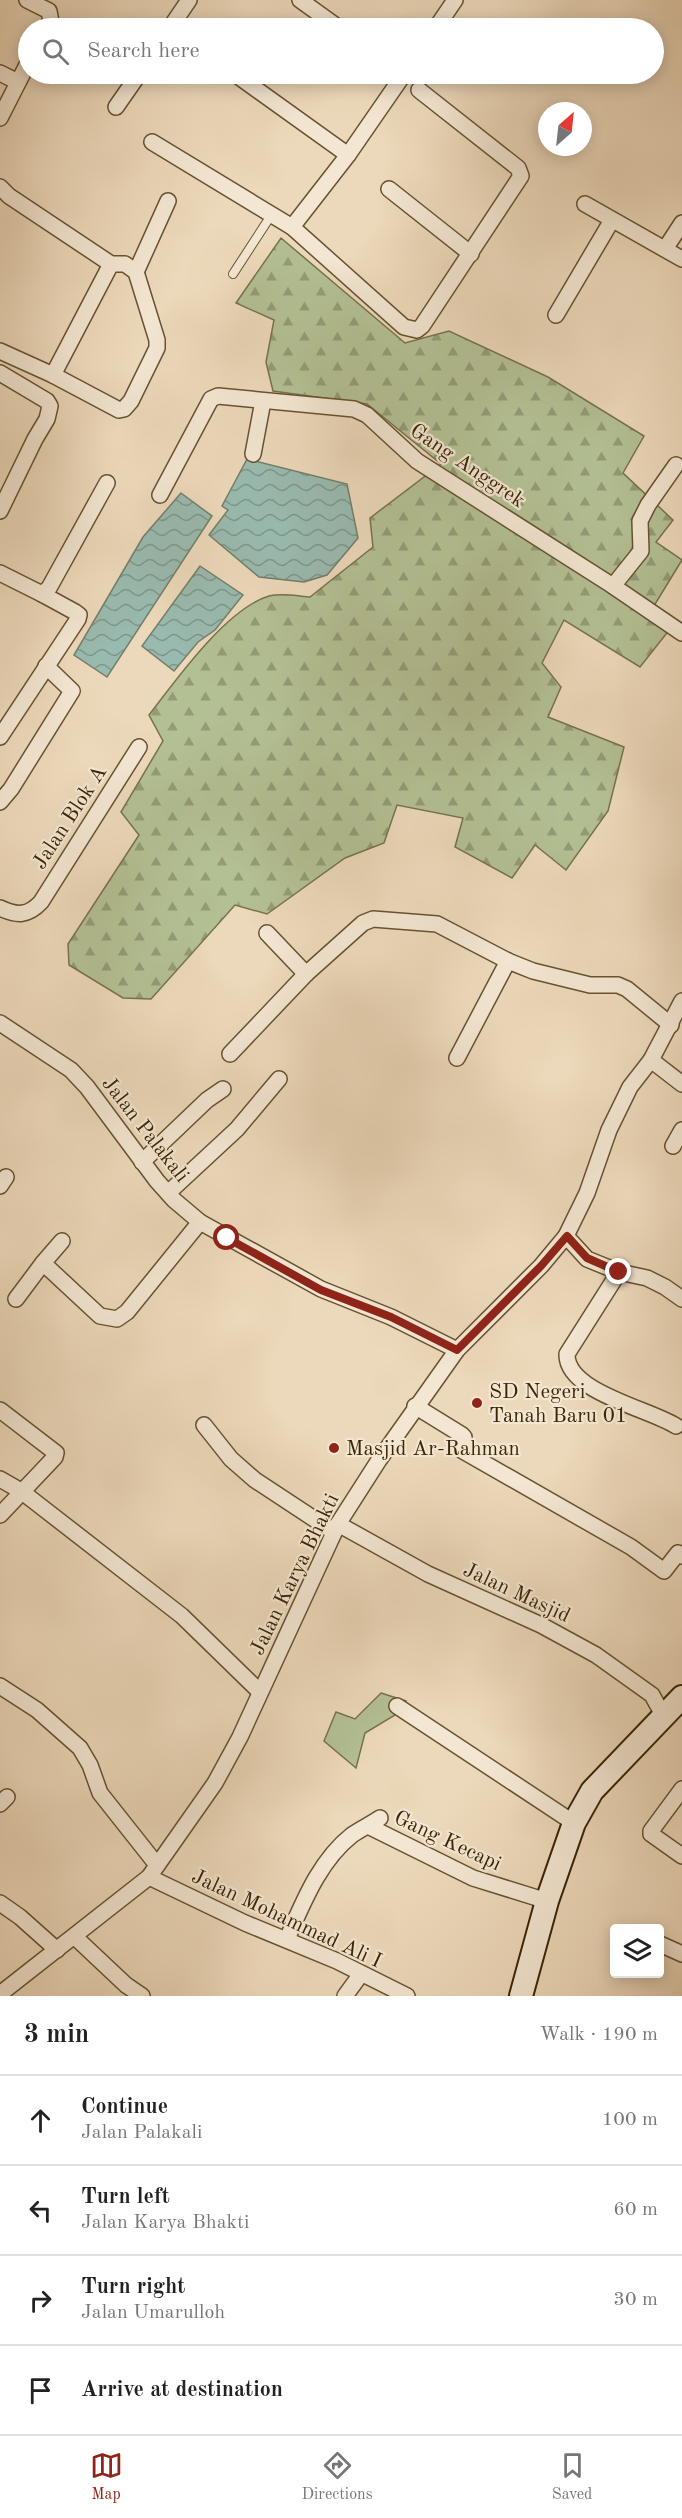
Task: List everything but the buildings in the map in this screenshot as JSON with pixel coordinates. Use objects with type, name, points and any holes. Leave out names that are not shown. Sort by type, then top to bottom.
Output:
[{"type":"main road","points":[[521,1996],[547,1901],[574,1823],[592,1791],[677,1704]]},
{"type":"street","points":[[27,0],[49,11],[50,18]]},
{"type":"street","points":[[177,18],[189,0]]},
{"type":"street","points":[[300,0],[325,18]]},
{"type":"street","points":[[443,18],[455,0]]},
{"type":"street","points":[[0,73],[18,82],[0,118]]},
{"type":"street","points":[[116,107],[132,84]]},
{"type":"street","points":[[249,84],[348,155]]},
{"type":"street","points":[[292,227],[348,155],[396,84]]},
{"type":"street","points":[[152,142],[292,227],[404,327],[417,330],[422,326],[520,180],[521,172],[418,90]]},
{"type":"street","points":[[0,187],[9,196],[111,264],[125,264],[136,272],[157,340],[157,348],[131,401],[119,410],[53,375],[0,351]]},
{"type":"street","points":[[388,189],[471,254]]},
{"type":"street","points":[[136,272],[168,201]]},
{"type":"street","points":[[585,204],[682,259]]},
{"type":"street","points":[[556,315],[612,220]]},
{"type":"street","points":[[665,249],[682,223]]},
{"type":"street","points":[[53,375],[111,264]]},
{"type":"street","points":[[0,373],[47,401],[50,406],[47,419],[0,511]]},
{"type":"street","name":"Gang Anggrek","points":[[160,495],[211,399],[218,396],[354,409],[367,415],[417,461],[614,586],[682,633]]},
{"type":"street","points":[[254,454],[263,401]]},
{"type":"street","points":[[614,586],[640,551],[640,521],[676,465]]},
{"type":"street","points":[[42,594],[56,580],[107,483]]},
{"type":"street","points":[[0,737],[79,615],[42,594],[2,577]]},
{"type":"street","points":[[0,802],[11,789],[72,691],[46,666]]},
{"type":"street","name":"Jalan Blok A","points":[[0,908],[12,914],[26,914],[40,902],[139,747]]},
{"type":"street","points":[[230,1054],[306,974],[363,923],[373,919],[437,924],[508,961],[533,971],[590,985],[618,985],[627,989],[670,1025]]},
{"type":"street","points":[[267,933],[306,974]]},
{"type":"street","points":[[457,1058],[508,961]]},
{"type":"street","name":"Jalan Karya Bhakti","points":[[0,1994],[18,1977],[75,1936],[153,1871],[215,1783],[240,1737],[336,1528],[415,1406],[457,1350],[541,1266],[567,1236],[587,1193],[609,1130],[630,1087],[651,1060],[682,1001]]},
{"type":"street","name":"Jalan Palakali","points":[[0,1023],[71,1070],[87,1087],[142,1162],[168,1193],[200,1222],[321,1290],[391,1317],[457,1350]]},
{"type":"street","points":[[651,1060],[682,1084]]},
{"type":"street","points":[[168,1193],[237,1129],[279,1079]]},
{"type":"street","points":[[142,1162],[207,1100],[223,1089]]},
{"type":"street","points":[[673,1146],[682,1130]]},
{"type":"street","points":[[43,1263],[100,1316],[117,1319],[127,1312],[200,1222]]},
{"type":"street","points":[[567,1236],[587,1258],[619,1272],[647,1278],[682,1299]]},
{"type":"street","points":[[16,1299],[62,1241]]},
{"type":"street","points":[[619,1272],[567,1354],[567,1363],[571,1372],[606,1396],[664,1418],[676,1426]]},
{"type":"street","points":[[415,1406],[462,1435],[464,1437],[462,1451],[631,1547],[664,1571],[680,1554]]},
{"type":"street","points":[[0,1410],[56,1453],[55,1457],[0,1515]]},
{"type":"street","name":"Jalan Masjid","points":[[204,1425],[231,1459],[255,1480],[336,1528],[428,1574],[541,1625],[596,1655],[652,1695],[677,1704]]},
{"type":"street","points":[[0,1479],[21,1491],[182,1616],[260,1692]]},
{"type":"street","points":[[0,1686],[37,1710],[80,1748],[90,1765],[100,1793],[153,1871]]},
{"type":"street","points":[[397,1706],[574,1823]]},
{"type":"street","points":[[682,1790],[651,1834],[682,1856]]},
{"type":"street","name":"Gang Kecapi","points":[[287,1940],[308,1892],[333,1854],[352,1835],[374,1822],[473,1878],[547,1901]]},
{"type":"street","name":"Jalan Mohammad Ali I","points":[[153,1871],[245,1923],[337,1961],[407,1996]]},
{"type":"street","points":[[0,1903],[20,1917],[57,1950]]},
{"type":"street","points":[[75,1936],[126,1985],[142,1996]]},
{"type":"street","points":[[664,1946],[682,1954]]},
{"type":"street","points":[[345,1996],[361,1974]]},
{"type":"lane","points":[[233,274],[272,214]]},
{"type":"green space","points":[[281,238],[405,343],[449,331],[548,377],[644,436],[623,473],[673,520],[656,542],[682,560],[652,609],[674,624],[640,667],[564,620],[542,663],[561,687],[548,717],[624,747],[608,811],[566,870],[535,845],[512,878],[455,847],[463,818],[397,805],[384,843],[345,858],[267,914],[235,905],[151,999],[123,998],[69,965],[68,944],[139,835],[121,812],[163,741],[149,715],[187,665],[236,615],[253,603],[269,596],[310,597],[373,547],[370,518],[441,464],[367,404],[273,391],[266,362],[274,320],[236,303]]},
{"type":"green space","points":[[381,1693],[406,1701],[400,1712],[365,1733],[356,1768],[324,1741],[336,1712],[355,1719]]},
{"type":"water","points":[[247,459],[347,484],[358,538],[327,575],[304,582],[259,577],[209,535],[228,510],[222,506]]},
{"type":"water","points":[[181,493],[212,516],[107,677],[74,655],[143,537]]},
{"type":"water","points":[[200,566],[243,595],[215,630],[198,642],[174,671],[142,646]]},
{"type":"place","name":"SD Negeri Tanah Baru 01","points":[[477,1403]]},
{"type":"place","name":"Masjid Ar-Rahman","points":[[334,1448]]},
{"type":"route","points":[[227,1238],[321,1290],[391,1317],[457,1350],[541,1266],[567,1236],[587,1258],[619,1272]]}]
